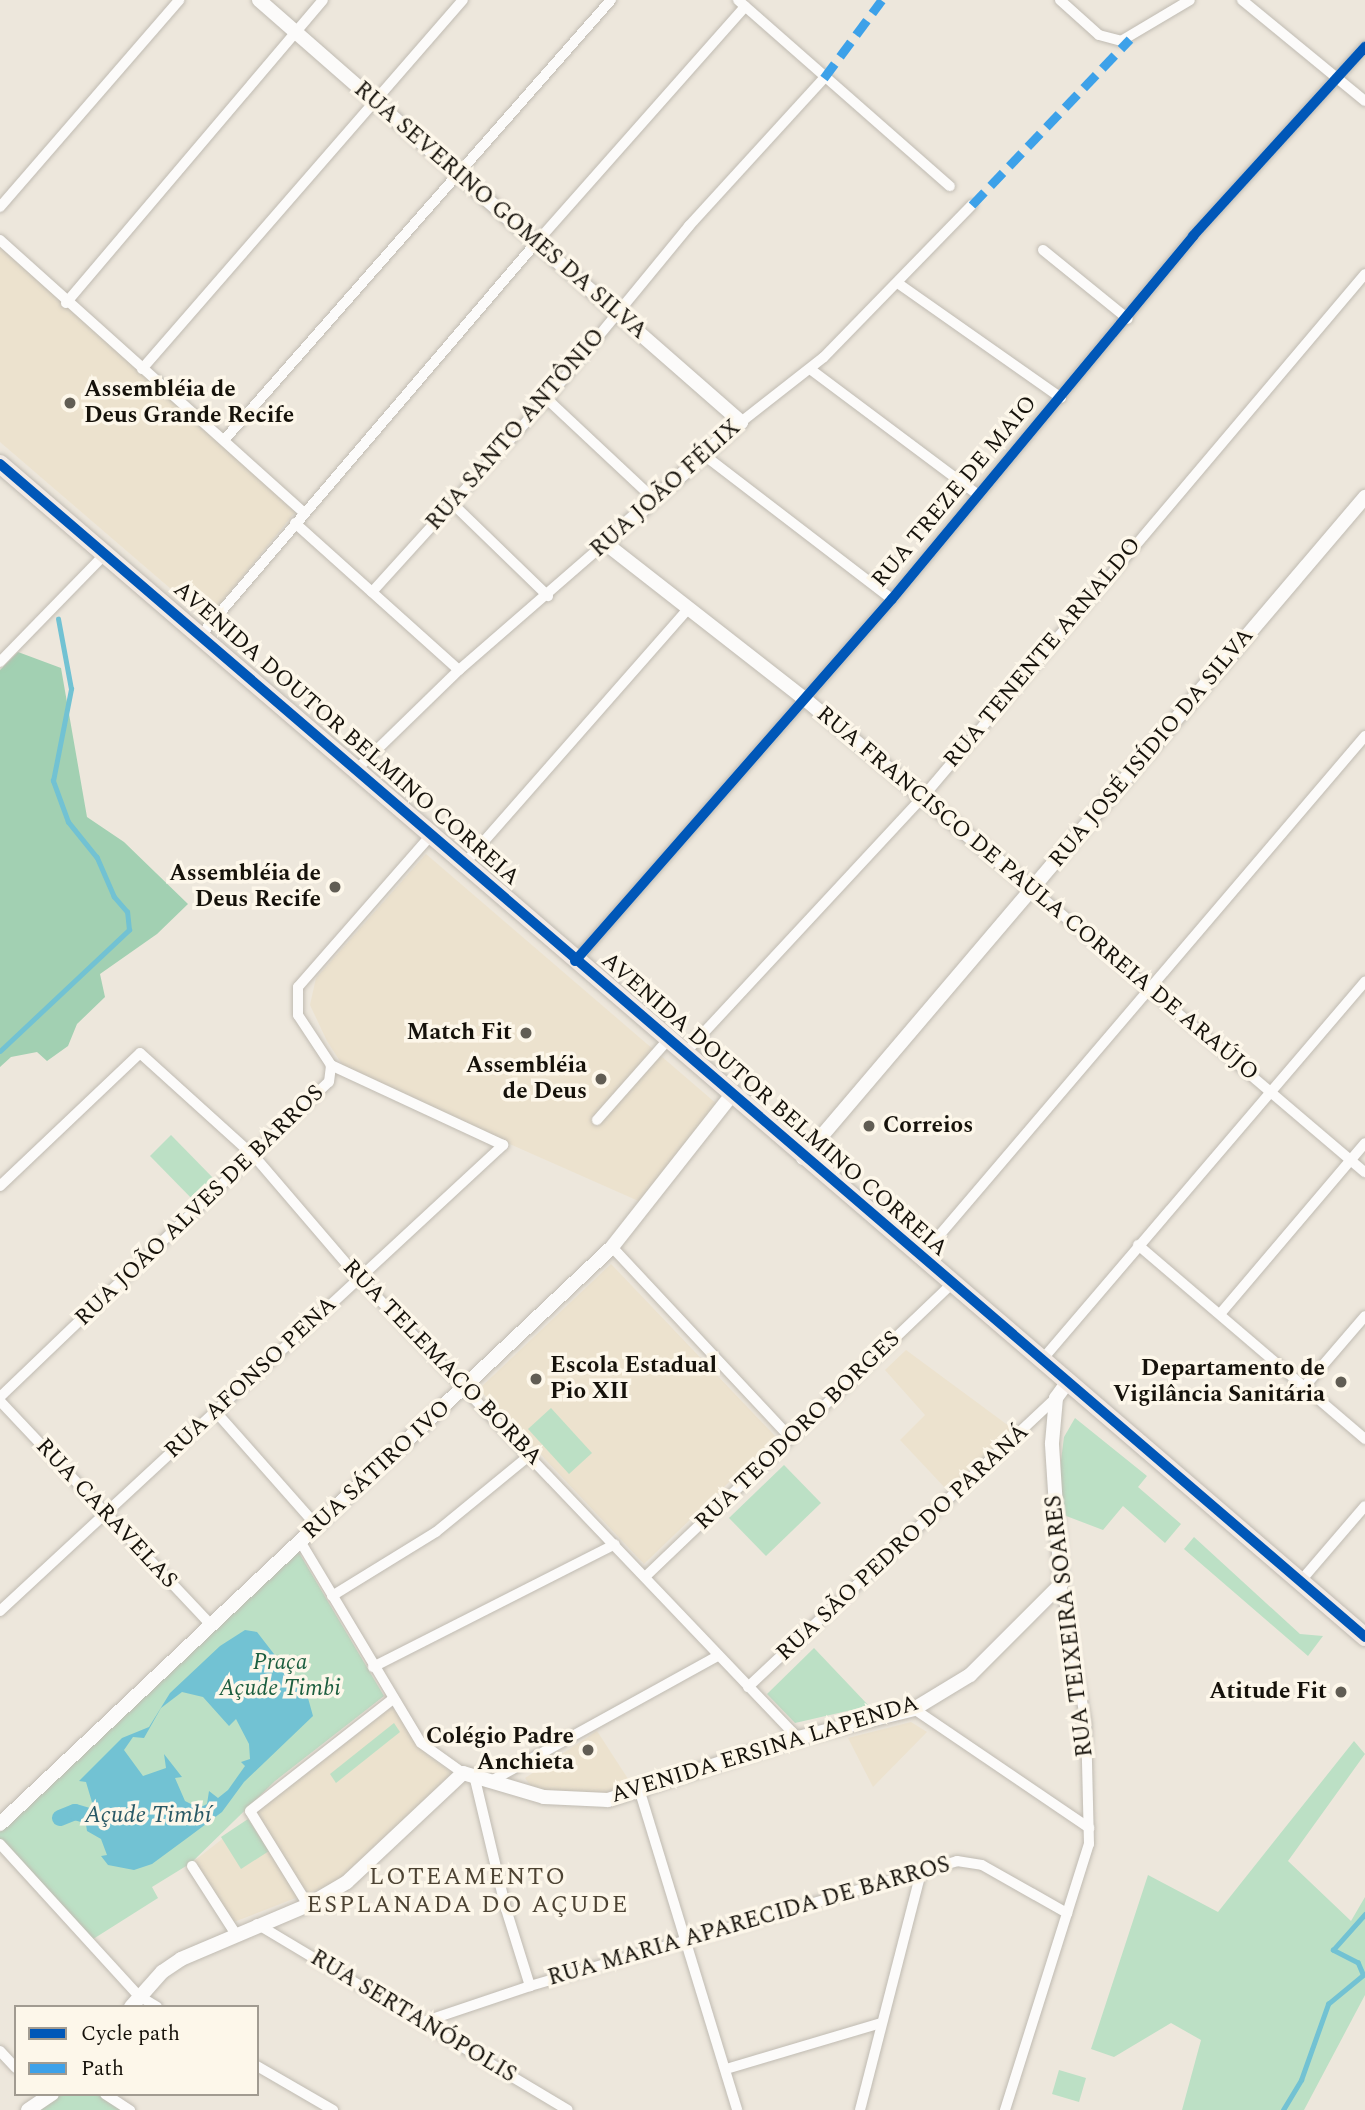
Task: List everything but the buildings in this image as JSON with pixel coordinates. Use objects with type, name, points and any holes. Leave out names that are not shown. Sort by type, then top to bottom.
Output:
[{"type":"main road","name":"AVENIDA DOUTOR BELMINO CORREIA","points":[[0,464],[201,635],[731,1097],[1041,1361],[1061,1391],[1365,1637]]},
{"type":"street","points":[[0,207],[179,0]]},
{"type":"street","name":"RUA SEVERINO GOMES DA SILVA","points":[[258,0],[741,422]]},
{"type":"street","points":[[66,303],[323,0]]},
{"type":"street","points":[[142,369],[463,0]]},
{"type":"street","points":[[225,439],[460,175],[611,0]]},
{"type":"street","points":[[1060,0],[1099,35],[1130,39],[1190,0]]},
{"type":"street","points":[[1242,0],[1365,101]]},
{"type":"street","points":[[201,635],[742,4],[950,186]]},
{"type":"street","name":"RUA TREZE DE MAIO","points":[[575,961],[806,700],[977,494],[1128,319],[1193,236],[1365,47]]},
{"type":"street","name":"RUA SANTO ANTÔNIO","points":[[372,592],[454,505],[547,399],[617,312],[824,78]]},
{"type":"street","name":"RUA JOÃO FÉLIX","points":[[356,770],[459,670],[548,596],[741,422],[810,369],[899,284],[972,205]]},
{"type":"street","points":[[0,240],[66,303],[225,439],[304,513]]},
{"type":"street","points":[[1043,250],[1128,319]]},
{"type":"street","name":"RUA TENENTE ARNALDO","points":[[683,1055],[922,798],[1365,274]]},
{"type":"street","points":[[899,284],[1061,398]]},
{"type":"street","points":[[810,369],[977,494]]},
{"type":"street","points":[[547,399],[655,500]]},
{"type":"street","points":[[704,456],[892,599]]},
{"type":"street","name":"RUA JOSÉ ISÍDIO DA SILVA","points":[[803,1158],[1365,497]]},
{"type":"street","points":[[454,505],[548,596]]},
{"type":"street","points":[[296,523],[459,670]]},
{"type":"street","name":"RUA FRANCISCO DE PAULA CORREIA DE ARAÚJO","points":[[605,543],[806,700],[1271,1089],[1365,1172]]},
{"type":"street","points":[[2,655],[105,554]]},
{"type":"street","points":[[464,864],[689,608]]},
{"type":"street","points":[[920,1258],[1365,736]]},
{"type":"street","name":"RUA JOÃO ALVES DE BARROS","points":[[0,1399],[255,1157],[329,1082],[331,1065],[298,1016],[298,987],[431,835]]},
{"type":"street","points":[[1041,1361],[1365,982]]},
{"type":"street","points":[[597,1120],[667,1041]]},
{"type":"street","name":"RUA TELEMACO BORBA","points":[[0,1186],[140,1054],[255,1157],[358,1276],[798,1738]]},
{"type":"street","name":"RUA AFONSO PENA","points":[[0,1611],[503,1144],[331,1065]]},
{"type":"street","name":"RUA SÁTIRO IVO","points":[[0,1824],[612,1247],[731,1097]]},
{"type":"street","points":[[1220,1314],[1365,1143]]},
{"type":"street","points":[[1138,1245],[1365,1438]]},
{"type":"street","points":[[612,1247],[790,1437]]},
{"type":"street","name":"RUA TEODORO BORGES","points":[[645,1577],[951,1284]]},
{"type":"street","points":[[1305,1386],[1365,1316]]},
{"type":"street","name":"RUA TEIXEIRA SOARES","points":[[1005,2110],[1089,1844],[1086,1723],[1061,1584],[1052,1461],[1061,1391]]},
{"type":"street","name":"RUA SÃO PEDRO DO PARANÁ","points":[[748,1687],[1061,1391]]},
{"type":"street","name":"RUA CARAVELAS","points":[[0,1399],[104,1514],[212,1626]]},
{"type":"street","points":[[216,1412],[317,1526]]},
{"type":"street","points":[[332,1596],[436,1532],[530,1455]]},
{"type":"street","points":[[1298,1583],[1365,1506]]},
{"type":"street","points":[[300,1541],[373,1667],[421,1743],[469,1774],[530,1986]]},
{"type":"street","points":[[373,1667],[615,1544]]},
{"type":"street","name":"AVENIDA ERSINA LAPENDA","points":[[469,1774],[544,1797],[575,1801],[640,1792],[798,1738],[914,1709],[995,1655],[1061,1584]]},
{"type":"street","points":[[493,1780],[718,1656]]},
{"type":"street","points":[[308,1905],[250,1811],[393,1699]]},
{"type":"street","points":[[914,1709],[1089,1828]]},
{"type":"street","points":[[0,1844],[135,2001],[181,1959],[235,1933],[308,1905],[348,1882],[469,1774]]},
{"type":"street","points":[[640,1792],[737,2110]]},
{"type":"street","name":"RUA MARIA APARECIDA DE BARROS","points":[[424,2022],[530,1986],[684,1940],[920,1873],[970,1862],[1067,1913]]},
{"type":"street","points":[[192,1866],[235,1933]]},
{"type":"street","points":[[860,2110],[920,1873]]},
{"type":"street","name":"RUA SERTANÓPOLIS","points":[[257,1924],[568,2110]]},
{"type":"street","points":[[726,2069],[881,2023]]},
{"type":"street","points":[[0,2051],[14,2066]]},
{"type":"street","points":[[259,2067],[333,2110]]},
{"type":"street","points":[[28,2110],[45,2096]]},
{"type":"street","points":[[108,2096],[130,2110]]},
{"type":"shaded area","points":[[0,247],[296,511],[207,620],[0,442]]},
{"type":"shaded area","points":[[426,854],[718,1105],[643,1203],[347,1072],[327,1041],[310,1005],[316,978]]},
{"type":"shaded area","points":[[611,1264],[776,1437],[644,1564],[479,1389]]},
{"type":"shaded area","points":[[906,1350],[1013,1429],[947,1490],[900,1440],[925,1415],[885,1370]]},
{"type":"shaded area","points":[[392,1707],[427,1755],[452,1773],[339,1881],[234,1922],[194,1861]]},
{"type":"shaded area","points":[[911,1722],[927,1732],[873,1787],[848,1738]]},
{"type":"shaded area","name":"Colégio Padre Anchieta","points":[[597,1731],[634,1788],[600,1796],[533,1789],[525,1778]]},
{"type":"green space","points":[[18,652],[61,668],[87,817],[124,842],[188,904],[157,934],[100,974],[105,997],[77,1024],[68,1046],[47,1061],[37,1052],[11,1057],[0,1067],[0,670]]},
{"type":"green space","points":[[171,1135],[217,1182],[196,1203],[150,1156]]},
{"type":"green space","points":[[551,1408],[592,1453],[569,1474],[528,1429]]},
{"type":"green space","points":[[1075,1418],[1147,1476],[1138,1487],[1181,1524],[1165,1543],[1123,1506],[1103,1530],[1061,1514],[1058,1484],[1064,1437]]},
{"type":"green space","points":[[784,1465],[821,1503],[766,1556],[729,1518]]},
{"type":"green space","points":[[1194,1537],[1300,1634],[1323,1636],[1308,1656],[1184,1549]]},
{"type":"green space","name":"Praça Açude Timbi","points":[[298,1551],[384,1696],[275,1781],[191,1863],[152,1887],[158,1898],[90,1941],[0,1844],[0,1831]]},
{"type":"green space","points":[[814,1648],[869,1706],[795,1723],[767,1694]]},
{"type":"green space","points":[[394,1723],[400,1732],[336,1783],[330,1774]]},
{"type":"green space","points":[[1354,1741],[1365,1754],[1288,1861],[1351,1921],[1365,1897],[1365,1995],[1304,2110],[1182,2110],[1201,2040],[1171,2023],[1114,2057],[1091,2049],[1148,1875],[1218,1912]]},
{"type":"green space","points":[[248,1819],[269,1851],[241,1869],[221,1837]]},
{"type":"green space","points":[[1059,2070],[1086,2078],[1079,2102],[1052,2094]]},
{"type":"green space","points":[[47,2096],[108,2096],[130,2110],[26,2110]]},
{"type":"water","name":"Açude Timbí","points":[[245,1630],[257,1632],[308,1698],[313,1716],[244,1782],[222,1812],[152,1864],[134,1870],[108,1865],[101,1856],[107,1855],[101,1839],[87,1831],[85,1818],[94,1809],[86,1782],[79,1781],[122,1738],[149,1727],[170,1693],[220,1646]],"holes":[[[182,1692],[203,1697],[229,1726],[236,1719],[249,1744],[250,1759],[241,1762],[245,1766],[228,1790],[218,1798],[209,1791],[207,1804],[199,1808],[185,1801],[175,1778],[182,1777],[164,1754],[166,1768],[143,1776],[124,1750],[133,1737],[144,1738],[161,1708]]]},
{"type":"waterway","points":[[0,1051],[129,930],[127,912],[114,897],[97,858],[68,822],[53,781],[71,689],[58,619]]},
{"type":"waterway","points":[[60,1818],[75,1812],[89,1816]]},
{"type":"waterway","points":[[1283,2110],[1301,2080],[1328,2004],[1363,1975],[1358,1963],[1333,1950],[1365,1914]]},
{"type":"marked path","points":[[824,78],[882,0]]},
{"type":"marked path","points":[[972,205],[1130,39]]},
{"type":"cycle path","points":[[575,961],[892,599],[1193,236],[1365,47]]},
{"type":"cycle path","points":[[0,464],[1365,1637]]},
{"type":"place","name":"Assembléia de Deus Grande Recife","points":[[70,403]]},
{"type":"place","name":"Assembléia de Deus Recife","points":[[335,887]]},
{"type":"place","name":"Match Fit","points":[[526,1033]]},
{"type":"place","name":"Assembléia de Deus","points":[[601,1079]]},
{"type":"place","name":"Correios","points":[[869,1126]]},
{"type":"place","name":"Escola Estadual Pio XII","points":[[536,1379]]},
{"type":"place","name":"Departamento de Vigilância Sanitária","points":[[1341,1382]]},
{"type":"place","name":"Atitude Fit","points":[[1341,1692]]},
{"type":"place","name":"Colégio Padre Anchieta","points":[[588,1750]]},
{"type":"district","name":"LOTEAMENTO ESPLANADA DO AÇUDE","points":[[468,1892]]}]
